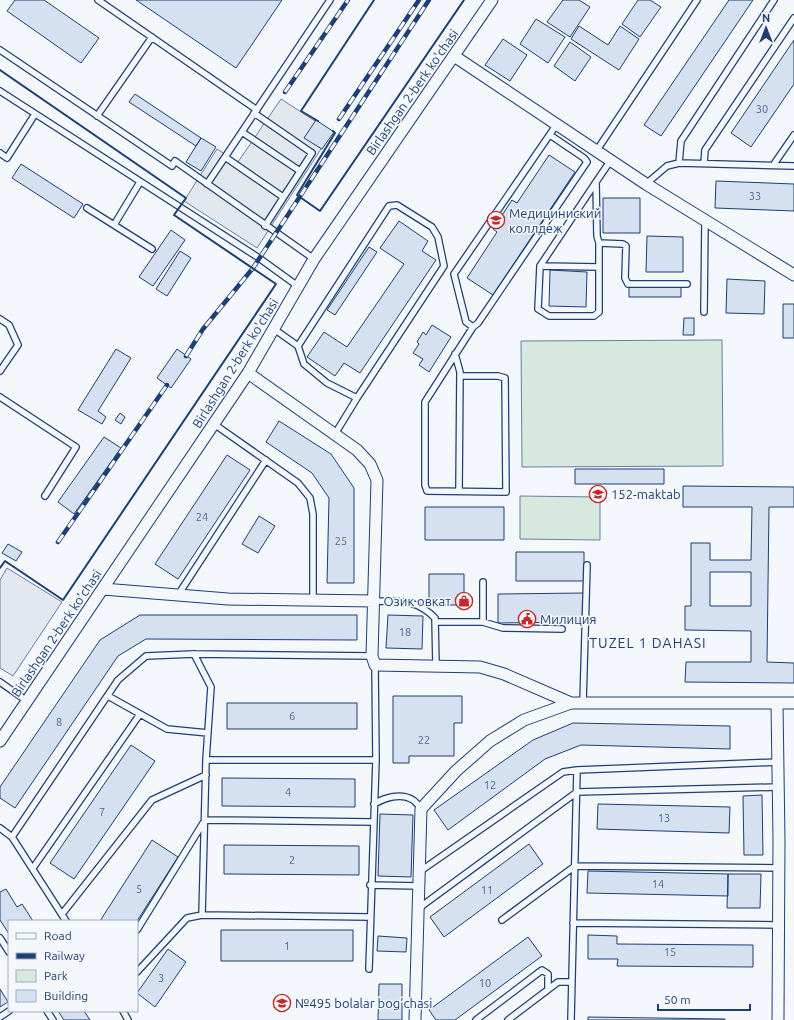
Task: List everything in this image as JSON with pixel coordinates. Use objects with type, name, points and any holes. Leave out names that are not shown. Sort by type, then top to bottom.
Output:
[{"type":"street","name":"Birlashgan 2-berk ko'chasi","points":[[0,741],[248,373],[314,259],[492,0]]},
{"type":"street","points":[[454,56],[646,184],[794,274]]},
{"type":"street","points":[[248,373],[358,450],[370,464],[377,480],[374,661],[436,666],[480,667],[504,674],[571,703]]},
{"type":"street","points":[[103,589],[228,599],[374,601]]},
{"type":"street","points":[[415,1020],[421,809],[456,771],[490,741],[524,720],[571,703],[794,703]]},
{"type":"street","points":[[776,703],[779,868],[778,1020]]},
{"type":"lane","points":[[98,0],[152,37],[312,153],[265,226]]},
{"type":"lane","points":[[207,184],[330,0]]},
{"type":"lane","points":[[597,150],[697,0]]},
{"type":"lane","points":[[679,163],[681,141],[774,0]]},
{"type":"lane","points":[[704,163],[705,150],[794,18]]},
{"type":"lane","points":[[97,116],[152,37]]},
{"type":"lane","points":[[0,50],[172,166],[175,161],[265,226],[314,259]]},
{"type":"lane","points":[[0,91],[259,258],[299,287]]},
{"type":"lane","points":[[0,154],[7,158],[35,114]]},
{"type":"lane","points":[[473,327],[466,322],[454,274],[558,124]]},
{"type":"lane","points":[[242,132],[300,171]]},
{"type":"lane","points":[[460,376],[504,378],[506,492],[427,491],[425,485],[425,402],[473,327],[478,323],[587,162],[584,158],[550,135]]},
{"type":"lane","points":[[774,164],[794,135]]},
{"type":"lane","points":[[225,157],[284,197]]},
{"type":"lane","points":[[596,182],[597,236],[599,243],[599,312],[594,316],[549,316],[538,309],[540,266],[596,182],[611,160]]},
{"type":"lane","points":[[646,184],[667,166],[679,163],[774,164],[794,166]]},
{"type":"lane","points":[[114,226],[140,182]]},
{"type":"lane","points":[[298,346],[389,206],[397,205],[432,227],[438,237],[444,266],[335,434]]},
{"type":"lane","points":[[87,208],[152,249]]},
{"type":"lane","points":[[704,312],[705,220]]},
{"type":"lane","points":[[599,243],[623,244],[626,246],[625,278],[628,284],[687,284]]},
{"type":"lane","points":[[540,266],[599,267]]},
{"type":"lane","points":[[0,319],[9,325],[18,345],[0,371]]},
{"type":"lane","points":[[274,329],[298,346],[304,364],[327,382],[357,398]]},
{"type":"lane","points":[[455,354],[460,376],[459,491]]},
{"type":"lane","points":[[0,397],[76,447],[45,496]]},
{"type":"lane","points":[[214,424],[298,483],[310,498],[313,514],[313,600]]},
{"type":"lane","points":[[178,595],[266,460]]},
{"type":"lane","points":[[584,703],[587,565]]},
{"type":"lane","points":[[483,582],[483,622]]},
{"type":"lane","points":[[374,601],[414,603],[426,608],[435,618],[436,666]]},
{"type":"lane","points":[[435,622],[483,622],[502,628],[562,629]]},
{"type":"lane","points":[[194,654],[211,687],[206,760],[202,915]]},
{"type":"lane","points":[[12,837],[118,680],[146,656],[194,654],[374,661],[376,760],[370,885],[369,969]]},
{"type":"lane","points":[[0,682],[27,701]]},
{"type":"lane","points":[[108,696],[167,729],[208,733]]},
{"type":"lane","points":[[33,868],[140,714]]},
{"type":"lane","points":[[206,760],[376,760]]},
{"type":"lane","points":[[420,872],[563,772],[577,770],[778,762]]},
{"type":"lane","points":[[571,1020],[577,770]]},
{"type":"lane","points":[[62,914],[152,800],[206,775]]},
{"type":"lane","points":[[418,908],[576,792],[778,787]]},
{"type":"lane","points":[[374,804],[386,797],[402,797],[412,799],[421,809]]},
{"type":"lane","points":[[205,820],[373,822]]},
{"type":"lane","points":[[138,928],[205,820]]},
{"type":"lane","points":[[0,828],[12,837],[65,920]]},
{"type":"lane","points":[[502,920],[575,866],[779,868]]},
{"type":"lane","points":[[370,885],[419,886]]},
{"type":"lane","points":[[138,971],[187,918],[202,915],[369,917]]},
{"type":"lane","points":[[573,923],[779,925]]},
{"type":"lane","points":[[0,938],[8,950]]},
{"type":"lane","points":[[476,1020],[542,970],[548,974],[548,989]]},
{"type":"lane","points":[[508,1020],[558,982],[572,982]]},
{"type":"green space","points":[[722,340],[723,466],[522,467],[521,341]]},
{"type":"green space","points":[[520,496],[600,497],[600,540],[520,539]]},
{"type":"shaded area","points":[[281,99],[332,132],[257,248],[184,201],[217,149],[238,162]]},
{"type":"shaded area","points":[[7,568],[62,602],[13,676],[0,668],[0,580]]},
{"type":"building","points":[[15,0],[44,0],[99,38],[81,63],[7,11]]},
{"type":"building","points":[[136,0],[282,0],[236,68]]},
{"type":"building","points":[[563,0],[579,0],[590,7],[570,37],[547,22]]},
{"type":"building","points":[[638,0],[650,0],[661,7],[640,37],[622,24]]},
{"type":"building","points":[[729,0],[753,0],[661,136],[644,125]]},
{"type":"building","points":[[536,19],[565,37],[548,63],[520,44]]},
{"type":"building","points":[[579,26],[608,45],[620,26],[639,39],[619,70],[571,39]]},
{"type":"building","points":[[503,39],[527,55],[510,81],[485,65]]},
{"type":"building","points":[[794,40],[794,84],[751,147],[731,133]]},
{"type":"building","points":[[570,42],[591,57],[575,81],[554,66]]},
{"type":"building","points":[[135,94],[201,138],[196,146],[129,102]]},
{"type":"building","points":[[316,120],[334,132],[322,149],[304,138]]},
{"type":"building","points":[[201,138],[216,147],[201,171],[186,162]]},
{"type":"building","points":[[549,155],[575,172],[493,295],[467,278],[497,232],[493,229],[512,200],[517,203]]},
{"type":"building","points":[[21,164],[83,204],[74,218],[12,178]]},
{"type":"building","points":[[716,181],[794,184],[794,211],[715,208]]},
{"type":"building","points":[[603,198],[640,198],[640,233],[603,233]]},
{"type":"building","points":[[399,221],[428,241],[422,251],[436,260],[360,373],[344,363],[335,376],[307,357],[324,332],[347,347],[404,264],[380,248]]},
{"type":"building","points":[[171,230],[185,240],[153,286],[139,277]]},
{"type":"building","points":[[647,236],[683,237],[683,272],[646,272]]},
{"type":"building","points":[[369,247],[377,252],[335,315],[327,310]]},
{"type":"building","points":[[180,251],[191,258],[167,296],[156,289]]},
{"type":"building","points":[[550,270],[587,272],[586,307],[549,306]]},
{"type":"building","points":[[727,279],[765,281],[764,314],[726,313]]},
{"type":"building","points":[[629,285],[681,286],[681,297],[629,297]]},
{"type":"building","points":[[783,304],[794,304],[794,338],[783,338]]},
{"type":"building","points":[[684,318],[694,318],[694,335],[683,335]]},
{"type":"building","points":[[432,325],[451,337],[429,372],[419,365],[423,359],[413,353],[419,344],[417,342],[423,332],[426,335]]},
{"type":"building","points":[[116,349],[131,358],[98,411],[106,417],[102,424],[78,410]]},
{"type":"building","points":[[177,349],[191,359],[171,388],[157,378]]},
{"type":"building","points":[[120,413],[125,417],[121,424],[115,420]]},
{"type":"building","points":[[279,421],[331,454],[354,488],[354,583],[327,583],[329,498],[312,473],[266,442]]},
{"type":"building","points":[[104,437],[121,448],[74,514],[58,502]]},
{"type":"building","points":[[227,455],[250,470],[178,579],[155,564]]},
{"type":"building","points":[[575,469],[664,469],[664,484],[575,484]]},
{"type":"building","points":[[683,486],[794,487],[794,507],[769,507],[767,662],[794,663],[794,683],[685,682],[686,662],[751,662],[751,631],[685,630],[685,606],[691,606],[691,543],[710,543],[710,560],[751,560],[752,507],[683,507]],"holes":[[[710,572],[751,572],[751,606],[710,606]]]},
{"type":"building","points":[[425,507],[504,507],[504,540],[425,540]]},
{"type":"building","points":[[259,516],[275,526],[258,553],[242,544]]},
{"type":"building","points":[[8,544],[22,552],[16,561],[2,553]]},
{"type":"building","points":[[516,552],[584,552],[584,581],[516,581]]},
{"type":"building","points":[[429,574],[464,574],[464,605],[429,605]]},
{"type":"building","points":[[584,593],[584,622],[498,623],[498,594]]},
{"type":"building","points":[[140,615],[357,615],[357,640],[146,639],[118,656],[15,808],[0,798],[0,787],[100,640]]},
{"type":"building","points":[[388,615],[423,616],[422,649],[386,648]]},
{"type":"building","points":[[393,696],[462,696],[462,723],[454,723],[454,756],[409,756],[409,763],[393,763]]},
{"type":"building","points":[[227,703],[357,703],[357,729],[227,729]]},
{"type":"building","points":[[573,723],[730,726],[730,749],[581,745],[545,759],[448,830],[434,810],[533,740]]},
{"type":"building","points":[[131,745],[155,761],[74,879],[50,863]]},
{"type":"building","points":[[222,778],[355,779],[355,807],[222,806]]},
{"type":"building","points":[[762,795],[763,855],[744,855],[743,796]]},
{"type":"building","points":[[598,804],[730,807],[729,833],[597,829]]},
{"type":"building","points":[[380,814],[413,815],[411,877],[378,876]]},
{"type":"building","points":[[152,840],[178,857],[138,920],[101,920]]},
{"type":"building","points":[[529,844],[543,864],[444,937],[430,917]]},
{"type":"building","points":[[224,845],[359,846],[359,875],[224,874]]},
{"type":"building","points":[[588,871],[728,874],[728,896],[587,893]]},
{"type":"building","points":[[728,874],[761,874],[760,908],[727,908]]},
{"type":"building","points":[[6,889],[17,907],[22,904],[32,920],[8,920],[8,932],[0,920],[0,892]]},
{"type":"building","points":[[221,930],[353,930],[353,961],[221,961]]},
{"type":"building","points":[[588,935],[617,936],[617,944],[753,945],[753,967],[617,966],[618,959],[588,959]]},
{"type":"building","points":[[378,936],[407,938],[406,952],[377,951]]},
{"type":"building","points":[[528,937],[542,956],[455,1020],[436,1020],[429,1010]]},
{"type":"building","points":[[168,949],[186,962],[155,1007],[138,994],[138,992]]},
{"type":"building","points":[[379,984],[402,984],[402,1020],[378,1020]]},
{"type":"building","points":[[0,989],[8,1002],[0,1007]]},
{"type":"building","points":[[59,1012],[85,1012],[90,1020],[64,1020]]},
{"type":"building","points":[[588,1017],[725,1019],[725,1020],[588,1020]]},
{"type":"railway","points":[[285,92],[348,0]]},
{"type":"railway","points":[[339,119],[419,0]]},
{"type":"railway","points":[[186,356],[203,329],[253,268],[429,0]]},
{"type":"railway","points":[[58,542],[167,385]]},
{"type":"wall","points":[[318,121],[301,111],[374,0]]},
{"type":"wall","points":[[333,131],[335,133],[297,195],[320,211],[464,0]]},
{"type":"wall","points":[[0,70],[186,198],[174,215],[276,284],[63,600],[5,561],[0,568]]},
{"type":"place","name":"Медициниский коллдеж","points":[[496,220]]},
{"type":"place","name":"152-maktab","points":[[598,494]]},
{"type":"place","name":"Озик овкат","points":[[464,601]]},
{"type":"place","name":"Милиция","points":[[527,619]]},
{"type":"place","name":"№495 bolalar bog'chasi","points":[[282,1003]]},
{"type":"district","name":"TUZEL 1 DAHASI","points":[[648,643]]}]
